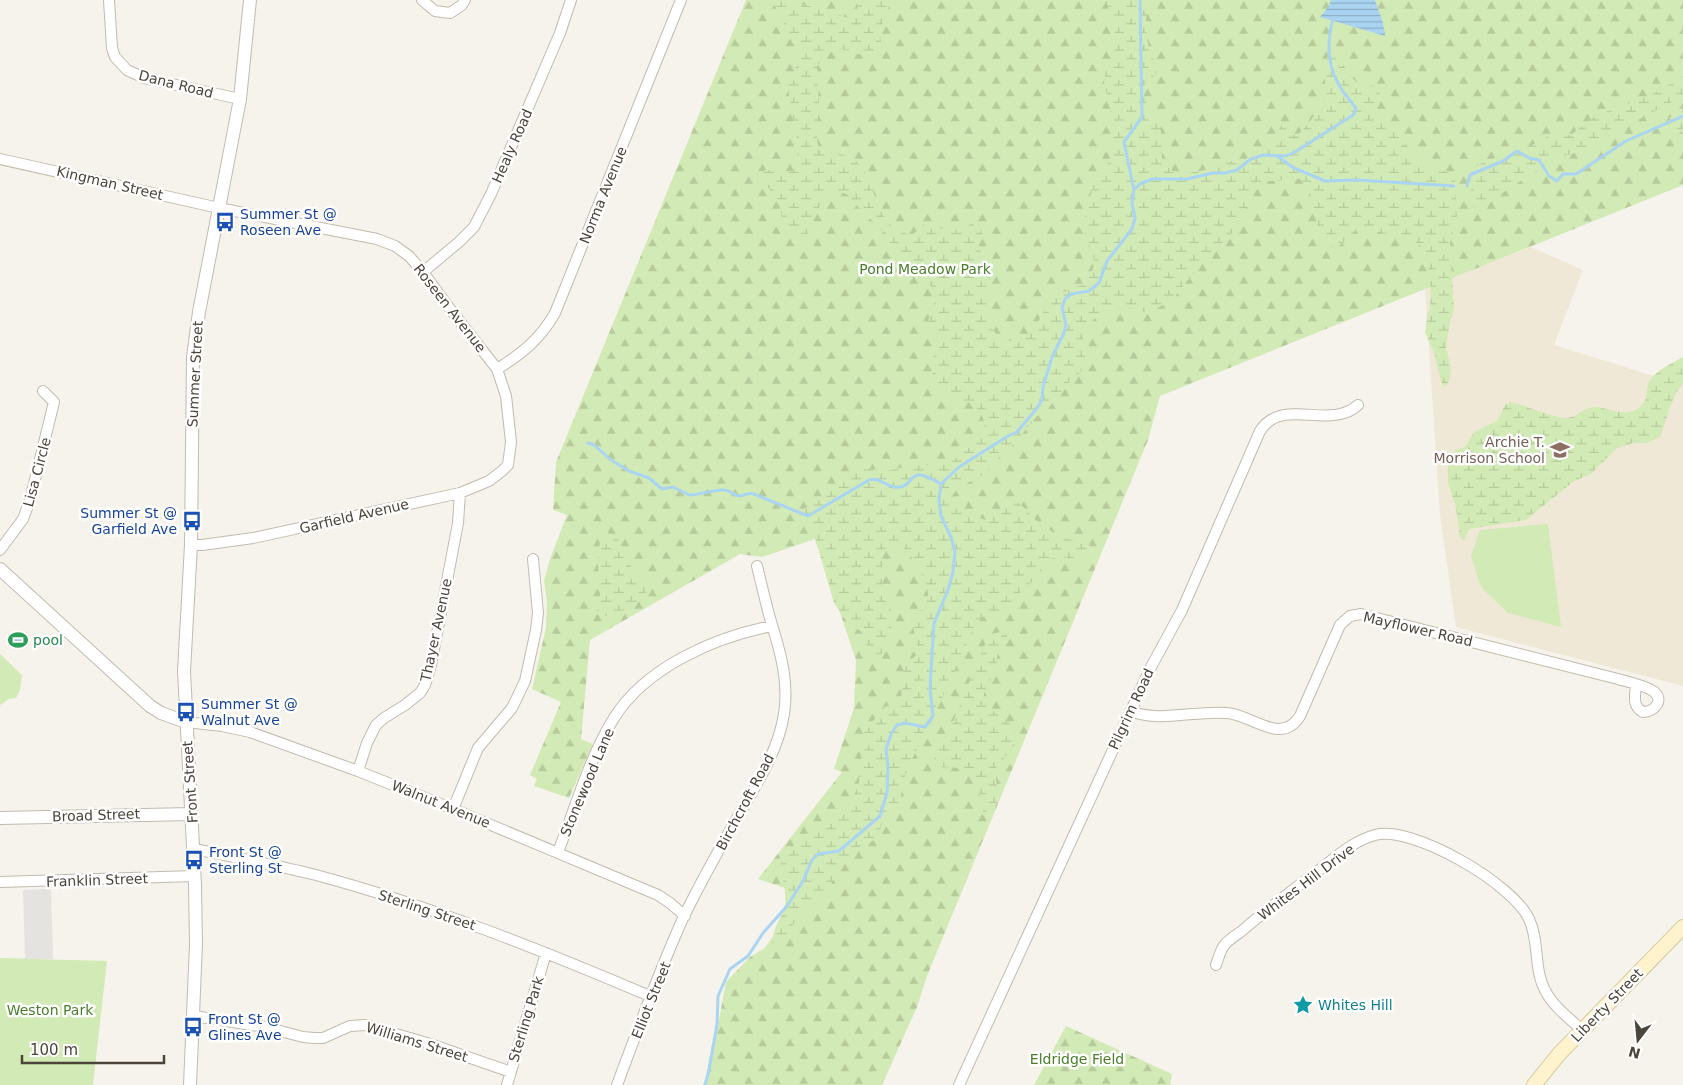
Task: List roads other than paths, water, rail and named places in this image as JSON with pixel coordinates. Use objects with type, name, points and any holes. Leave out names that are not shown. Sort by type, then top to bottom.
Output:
[{"type":"main road","name":"Liberty Street","points":[[1534,1085],[1582,1030],[1683,927]]},
{"type":"street","name":"Dana Road","points":[[109,0],[112,48],[115,57],[127,70],[144,78],[240,99]]},
{"type":"street","name":"Summer Street","points":[[186,722],[184,672],[191,545],[193,357],[199,312],[240,99],[250,0]]},
{"type":"street","points":[[422,0],[436,11],[450,13],[462,5],[465,0]]},
{"type":"street","name":"Healy Road","points":[[423,272],[474,227],[491,194],[557,42],[571,0]]},
{"type":"street","name":"Norma Avenue","points":[[497,369],[525,350],[538,338],[555,313],[681,0]]},
{"type":"street","name":"Kingman Street","points":[[0,159],[219,208]]},
{"type":"street","name":"Roseen Avenue","points":[[219,208],[378,239],[395,246],[409,256],[497,369],[506,396],[511,442],[508,465]]},
{"type":"street","name":"Lisa Circle","points":[[0,550],[23,519],[30,500],[54,402],[43,391]]},
{"type":"street","name":"Pilgrim Road","points":[[959,1085],[1130,711],[1155,658],[1182,610],[1263,426],[1272,419],[1282,415],[1333,416],[1345,413],[1358,405]]},
{"type":"street","name":"Garfield Avenue","points":[[191,545],[253,538],[460,493],[489,481],[508,465]]},
{"type":"street","name":"Thayer Avenue","points":[[358,771],[366,743],[376,725],[413,700],[425,685],[431,665],[458,523],[460,493]]},
{"type":"street","points":[[453,808],[478,748],[512,708],[525,681],[538,613],[533,559]]},
{"type":"street","name":"Birchcroft Road","points":[[685,916],[735,821],[764,773],[778,742],[784,714],[786,691],[778,641],[772,626],[756,566]]},
{"type":"street","name":"Front Street","points":[[0,569],[150,706],[161,713],[186,722],[194,849],[196,944],[190,1085]]},
{"type":"street","name":"Mayflower Road","points":[[1130,711],[1153,716],[1226,713],[1245,717],[1275,729],[1286,729],[1294,724],[1300,716],[1340,625],[1350,616],[1361,614],[1636,685],[1650,690],[1656,695],[1658,703],[1652,710],[1643,712],[1638,709],[1635,703],[1636,685]]},
{"type":"street","name":"Stonewood Lane","points":[[558,852],[602,739],[615,717],[630,700],[662,670],[680,659],[729,637],[750,630],[772,626]]},
{"type":"street","name":"Walnut Avenue","points":[[186,722],[222,726],[250,732],[358,771],[453,808],[658,895],[685,916]]},
{"type":"street","name":"Broad Street","points":[[0,818],[192,814]]},
{"type":"street","name":"Whites Hill Drive","points":[[1216,965],[1223,946],[1259,916],[1355,844],[1376,835],[1398,836],[1424,842],[1456,859],[1498,884],[1512,897],[1529,918],[1534,930],[1541,981],[1545,992],[1582,1030]]},
{"type":"street","name":"Sterling Street","points":[[194,849],[315,875],[460,920],[652,997]]},
{"type":"street","name":"Franklin Street","points":[[0,882],[195,876]]},
{"type":"street","name":"Elliot Street","points":[[618,1085],[685,916]]},
{"type":"street","name":"Sterling Park","points":[[506,1085],[546,953]]},
{"type":"street","name":"Williams Street","points":[[194,1016],[266,1027],[303,1037],[323,1038],[350,1026],[366,1026],[430,1044],[511,1072]]},
{"type":"water","points":[[1331,0],[1375,0],[1383,23],[1385,36],[1320,17],[1329,6]]},
{"type":"water","name":"pool","points":[[15,631],[28,643],[21,649],[8,638]]},
{"type":"waterway","points":[[1134,190],[1124,142],[1142,117],[1140,0]]},
{"type":"waterway","points":[[705,1085],[717,1024],[718,996],[730,969],[748,956],[763,933],[787,906],[803,881],[812,860],[818,854],[839,851],[880,816],[887,793],[888,765],[886,749],[891,734],[897,725],[905,723],[925,727],[933,716],[930,688],[934,623],[948,590],[953,572],[955,552],[951,537],[941,516],[939,499],[941,484],[959,467],[1017,432],[1037,408],[1042,400],[1043,387],[1052,357],[1064,333],[1066,325],[1062,308],[1065,299],[1071,294],[1089,291],[1099,283],[1107,261],[1132,229],[1135,218],[1132,203],[1134,190],[1140,184],[1152,179],[1187,179],[1213,173],[1225,173],[1237,170],[1251,159],[1263,155],[1286,156],[1353,115],[1356,109],[1338,84],[1331,66],[1329,38],[1333,18]]},
{"type":"waterway","points":[[1467,186],[1470,175],[1503,161],[1517,151],[1529,158],[1539,160],[1549,176],[1557,181],[1563,174],[1576,174],[1626,141],[1683,116]]},
{"type":"waterway","points":[[1277,156],[1294,168],[1325,181],[1357,180],[1454,186]]},
{"type":"waterway","points":[[588,443],[594,445],[611,460],[629,471],[649,478],[662,489],[673,487],[689,495],[720,490],[739,496],[752,494],[808,516],[873,479],[890,486],[901,487],[906,485],[912,478],[921,475],[941,484]]},
{"type":"place","name":"Summer St @ Roseen Ave","points":[[225,222]]},
{"type":"place","name":"Archie T. Morrison School","points":[[1560,450]]},
{"type":"place","name":"Summer St @ Garfield Ave","points":[[192,521]]},
{"type":"place","name":"pool","points":[[18,640]]},
{"type":"place","name":"Summer St @ Walnut Ave","points":[[186,712]]},
{"type":"place","name":"Front St @ Sterling St","points":[[194,860]]},
{"type":"place","name":"Whites Hill","points":[[1303,1005]]},
{"type":"place","name":"Front St @ Glines Ave","points":[[193,1027]]},
{"type":"park label","name":"Pond Meadow Park","points":[[925,269]]},
{"type":"park label","name":"Weston Park","points":[[50,1010]]},
{"type":"park label","name":"Eldridge Field","points":[[1077,1059]]}]
